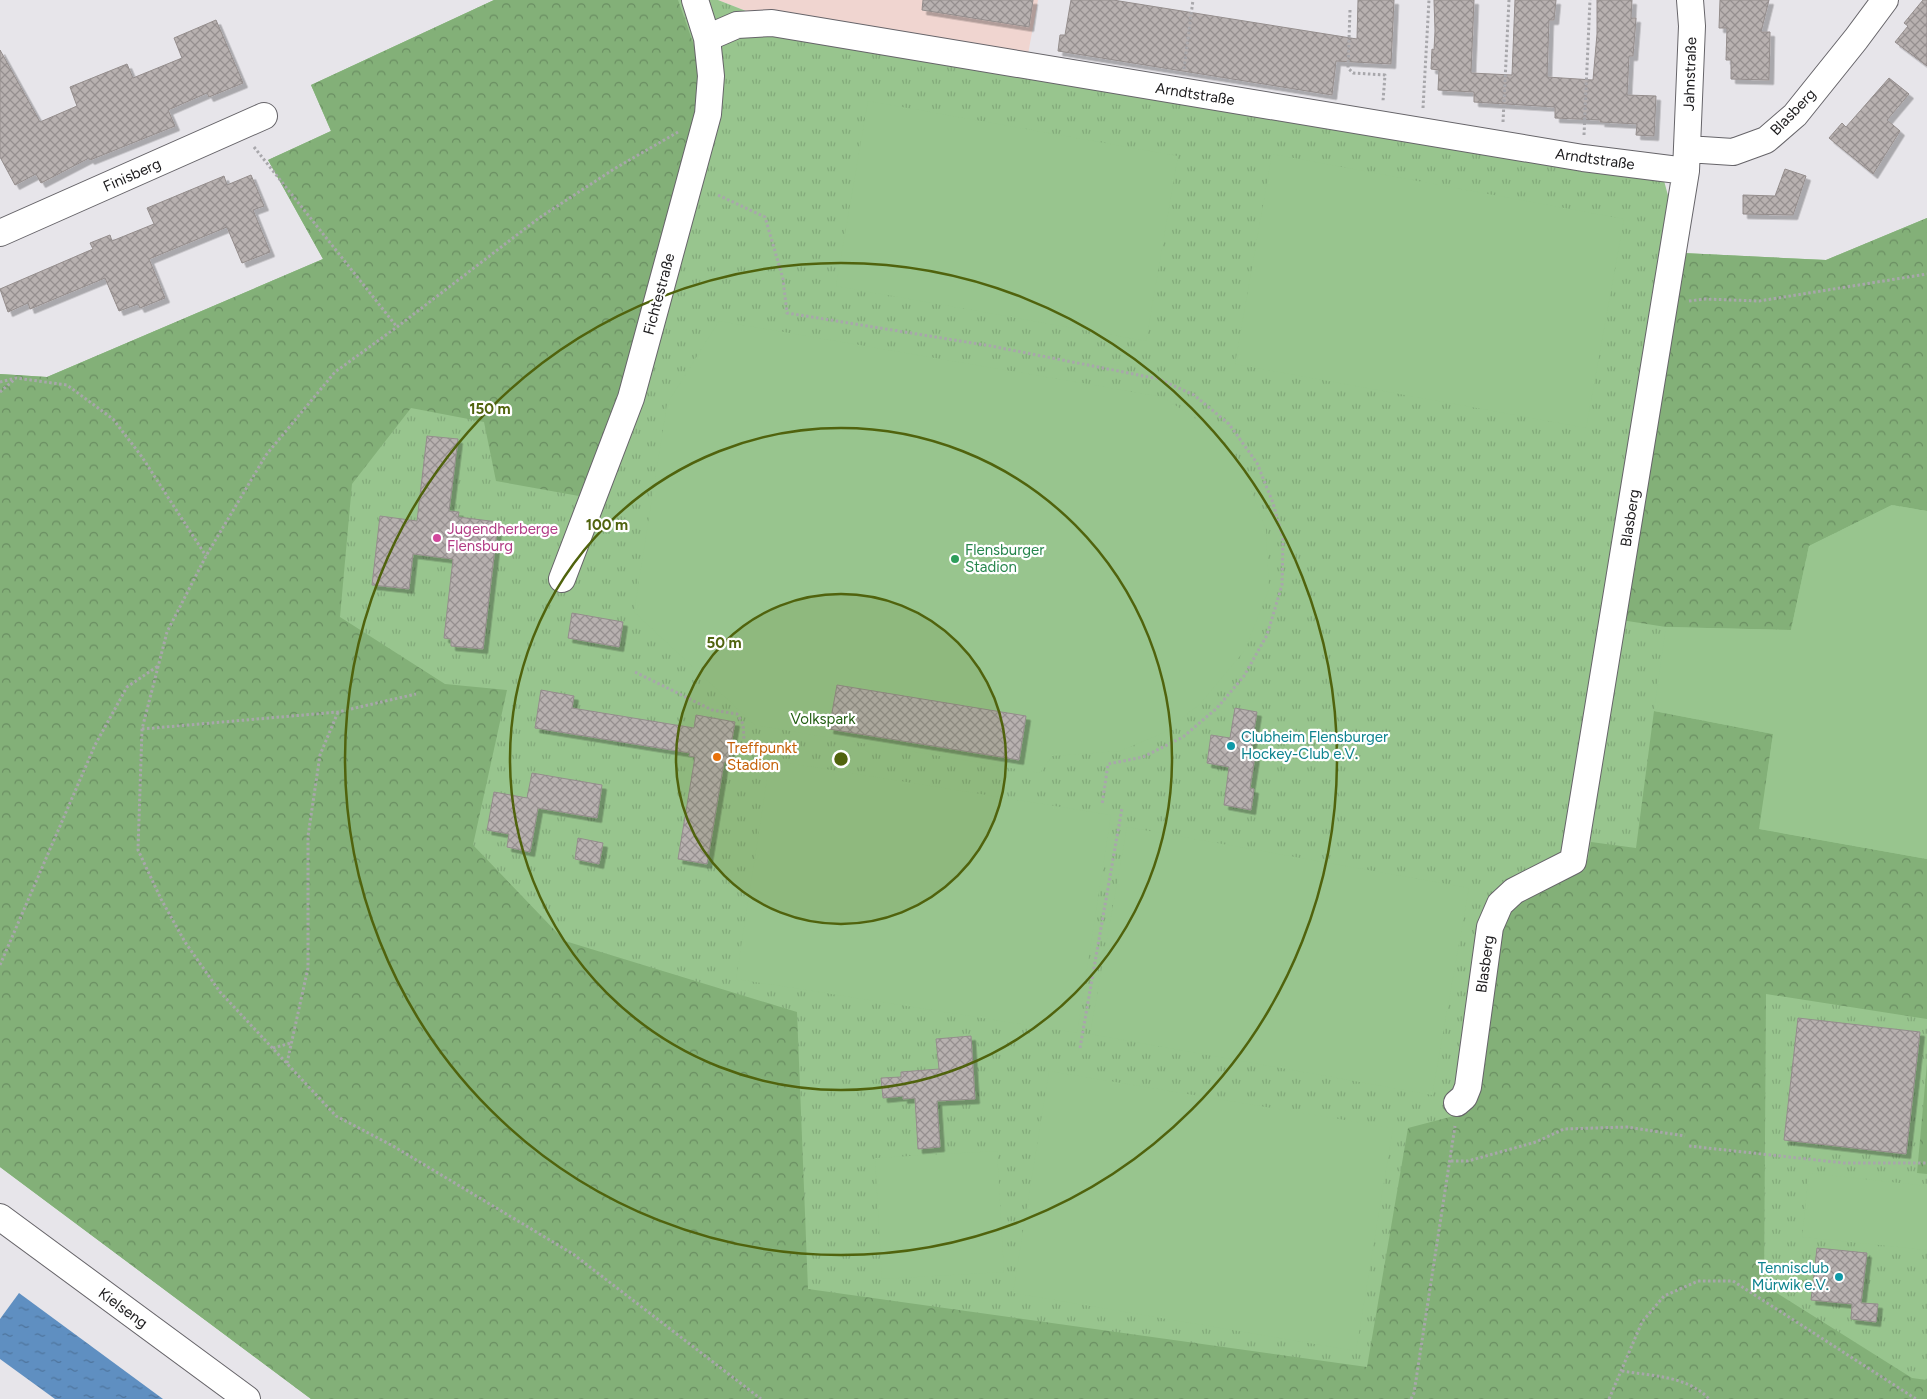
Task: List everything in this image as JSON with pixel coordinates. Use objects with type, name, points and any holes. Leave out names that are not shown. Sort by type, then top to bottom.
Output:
[{"type":"street","name":"Fichtestraße","points":[[562,579],[631,398],[708,114],[711,76],[706,38],[695,0]]},
{"type":"street","name":"Jahnstraße","points":[[1687,160],[1692,26],[1690,0]]},
{"type":"street","name":"Blasberg","points":[[1456,1103],[1464,1097],[1468,1087],[1490,927],[1500,904],[1514,891],[1573,862],[1666,303],[1687,160],[1733,152],[1766,140],[1796,115],[1885,0]]},
{"type":"street","name":"Arndtstraße","points":[[706,38],[737,25],[772,23],[1583,158],[1687,160]]},
{"type":"street","name":"Finisberg","points":[[0,233],[264,116]]},
{"type":"street","name":"Kielseng","points":[[0,1217],[247,1399]]},
{"type":"path","points":[[1182,91],[1193,0]]},
{"type":"path","points":[[1422,131],[1429,0]]},
{"type":"path","points":[[1502,145],[1509,0]]},
{"type":"path","points":[[1583,158],[1590,0]]},
{"type":"path","points":[[1350,10],[1348,68],[1353,73],[1385,74]]},
{"type":"path","points":[[708,114],[614,169],[539,218],[335,372],[266,455],[206,556],[167,632],[142,729],[138,850],[161,899],[185,942],[220,992],[336,1116],[393,1146],[573,1254],[761,1399]]},
{"type":"path","points":[[238,128],[397,327]]},
{"type":"path","points":[[718,195],[764,217],[783,279],[787,313],[990,346],[1159,379],[1194,395],[1229,424],[1258,463],[1273,503],[1283,539],[1282,585],[1267,635],[1244,676],[1217,708],[1183,737],[1143,757],[1108,764],[1102,805]]},
{"type":"path","points":[[1666,303],[1705,299],[1759,301],[1927,274]]},
{"type":"path","points":[[0,382],[16,378],[67,385],[113,419],[142,458],[206,556]]},
{"type":"path","points":[[0,392],[16,378]]},
{"type":"path","points":[[0,966],[95,745],[127,687],[158,666]]},
{"type":"path","points":[[635,672],[712,710],[737,714],[743,724],[744,739]]},
{"type":"path","points":[[142,729],[338,712],[416,694]]},
{"type":"path","points":[[286,1064],[308,968],[308,836],[320,754],[338,712]]},
{"type":"path","points":[[1080,1048],[1122,808]]},
{"type":"path","points":[[272,1048],[291,1043]]},
{"type":"path","points":[[1411,1399],[1414,1393],[1451,1161],[1456,1103]]},
{"type":"path","points":[[1451,1161],[1468,1161],[1528,1144],[1564,1129],[1627,1127],[1685,1136]]},
{"type":"path","points":[[1689,1146],[1844,1163],[1927,1163]]},
{"type":"path","points":[[1609,1399],[1642,1322],[1664,1296],[1698,1281],[1733,1281],[1916,1399]]},
{"type":"path","points":[[1622,1371],[1676,1379],[1702,1391],[1709,1399]]},
{"type":"shaded area","points":[[718,0],[1038,0],[1026,65],[774,22]]},
{"type":"green space","name":"Volkspark","points":[[494,0],[718,0],[774,22],[1661,169],[1683,253],[1826,260],[1927,218],[1927,1399],[311,1399],[0,1167],[0,374],[47,377],[323,259],[268,160],[331,131],[311,85]]},
{"type":"green space","points":[[494,0],[678,0],[697,54],[697,127],[632,361],[579,496],[496,481],[484,422],[411,408],[352,484],[340,617],[445,684],[507,690],[473,845],[565,941],[797,1012],[808,1289],[1367,1367],[1408,1128],[1469,1112],[1495,927],[1516,896],[1588,859],[1591,842],[1636,848],[1654,711],[1773,734],[1760,829],[1927,859],[1927,1019],[1766,994],[1764,1285],[1912,1378],[1927,1380],[1927,1399],[311,1399],[0,1167],[0,374],[47,377],[323,259],[268,160],[331,131],[311,85]]},
{"type":"green space","points":[[868,101],[1178,156],[1146,341],[836,286]]},
{"type":"green space","points":[[1272,154],[1624,219],[1586,428],[1235,364]]},
{"type":"green space","points":[[1927,218],[1927,511],[1892,505],[1809,546],[1791,630],[1666,627],[1621,620],[1683,253],[1826,260]]},
{"type":"green space","name":"Flensburger Stadion","points":[[719,321],[1163,397],[1205,425],[1242,465],[1266,530],[1269,589],[1245,650],[1200,704],[1163,733],[1120,751],[1052,756],[1040,773],[755,725],[634,612],[667,404]]},
{"type":"green space","points":[[1892,505],[1927,511],[1927,859],[1759,829],[1773,734],[1654,711],[1666,627],[1791,630],[1809,546]]},
{"type":"green space","points":[[770,760],[1111,815],[1077,1033],[736,979]]},
{"type":"green space","points":[[1127,827],[1469,888],[1432,1095],[1090,1034]]},
{"type":"green space","points":[[1927,1063],[1927,1174],[1917,1173]]},
{"type":"green space","points":[[1049,1071],[1393,1128],[1356,1351],[1013,1293]]},
{"type":"green space","points":[[997,1151],[1004,1272],[882,1279],[875,1158]]},
{"type":"green space","points":[[1809,1173],[1927,1186],[1927,1250],[1802,1237]]},
{"type":"water","points":[[19,1293],[163,1399],[55,1399],[0,1359],[0,1319]]},
{"type":"building","points":[[923,0],[1033,0],[1029,27],[922,10]]},
{"type":"building","points":[[1071,0],[1113,0],[1357,39],[1358,0],[1394,0],[1391,64],[1336,61],[1332,95],[1058,51],[1060,35],[1065,35]]},
{"type":"building","points":[[1434,0],[1474,0],[1471,73],[1512,75],[1515,0],[1556,0],[1554,20],[1549,20],[1547,77],[1593,80],[1597,34],[1597,0],[1632,0],[1631,18],[1636,18],[1633,56],[1629,56],[1627,95],[1656,96],[1654,136],[1636,135],[1637,124],[1555,118],[1555,107],[1474,102],[1474,92],[1438,90],[1439,70],[1431,69],[1435,31]]},
{"type":"building","points":[[1720,0],[1769,0],[1761,32],[1770,32],[1769,80],[1731,79],[1731,60],[1726,60],[1727,28],[1719,28]]},
{"type":"building","points":[[1923,0],[1927,0],[1927,66],[1895,42],[1908,26],[1904,23]]},
{"type":"building","points":[[216,20],[243,83],[209,97],[207,93],[168,110],[175,126],[90,160],[89,158],[41,183],[36,174],[15,185],[0,157],[0,50],[40,122],[77,106],[70,87],[127,64],[133,78],[182,58],[174,38]]},
{"type":"building","points":[[1889,78],[1909,94],[1887,120],[1900,131],[1873,174],[1829,138],[1842,123],[1846,127]]},
{"type":"building","points":[[1785,169],[1806,176],[1793,215],[1743,214],[1743,195],[1775,196]]},
{"type":"building","points":[[251,175],[264,206],[253,210],[270,252],[242,263],[227,227],[149,259],[165,298],[140,308],[138,304],[119,311],[105,278],[30,309],[28,303],[8,312],[0,289],[93,249],[90,243],[110,235],[112,241],[154,224],[147,208],[224,176],[227,185]]},
{"type":"building","name":"Jugendherberge Flensburg","points":[[427,436],[458,439],[449,511],[459,512],[458,517],[498,522],[483,649],[451,646],[451,639],[444,638],[453,559],[413,554],[409,589],[372,585],[380,516],[417,521]]},
{"type":"building","points":[[572,613],[623,622],[619,647],[568,638]]},
{"type":"building","points":[[837,685],[1026,716],[1019,760],[829,729]]},
{"type":"building","points":[[541,690],[574,696],[572,708],[694,728],[696,715],[735,722],[728,762],[724,762],[707,864],[678,859],[695,757],[689,756],[690,753],[535,728]]},
{"type":"building","name":"Clubheim Flensburger Hockey-Club e.V.","points":[[1235,708],[1257,712],[1250,755],[1255,756],[1250,788],[1254,789],[1251,810],[1224,805],[1229,767],[1207,763],[1211,735],[1230,738]]},
{"type":"building","points":[[532,773],[602,785],[597,818],[538,808],[530,852],[507,847],[509,834],[487,830],[494,792],[527,798]]},
{"type":"building","points":[[578,838],[603,843],[599,864],[575,859]]},
{"type":"building","points":[[1798,1018],[1920,1032],[1906,1154],[1784,1140]]},
{"type":"building","points":[[971,1036],[975,1099],[937,1101],[940,1147],[918,1149],[915,1098],[903,1099],[903,1096],[883,1098],[881,1078],[901,1077],[901,1072],[939,1069],[936,1039]]},
{"type":"building","name":"Tennisclub Mürwik e.V.","points":[[1817,1248],[1867,1253],[1861,1303],[1878,1304],[1876,1322],[1851,1319],[1852,1304],[1811,1300]]},
{"type":"place","name":"Jugendherberge Flensburg","points":[[437,538]]},
{"type":"place","name":"Flensburger Stadion","points":[[955,559]]},
{"type":"place","name":"Clubheim Flensburger Hockey-Club e.V.","points":[[1231,746]]},
{"type":"place","name":"Treffpunkt Stadion","points":[[717,757]]},
{"type":"place","name":"Tennisclub Mürwik e.V.","points":[[1839,1277]]}]
